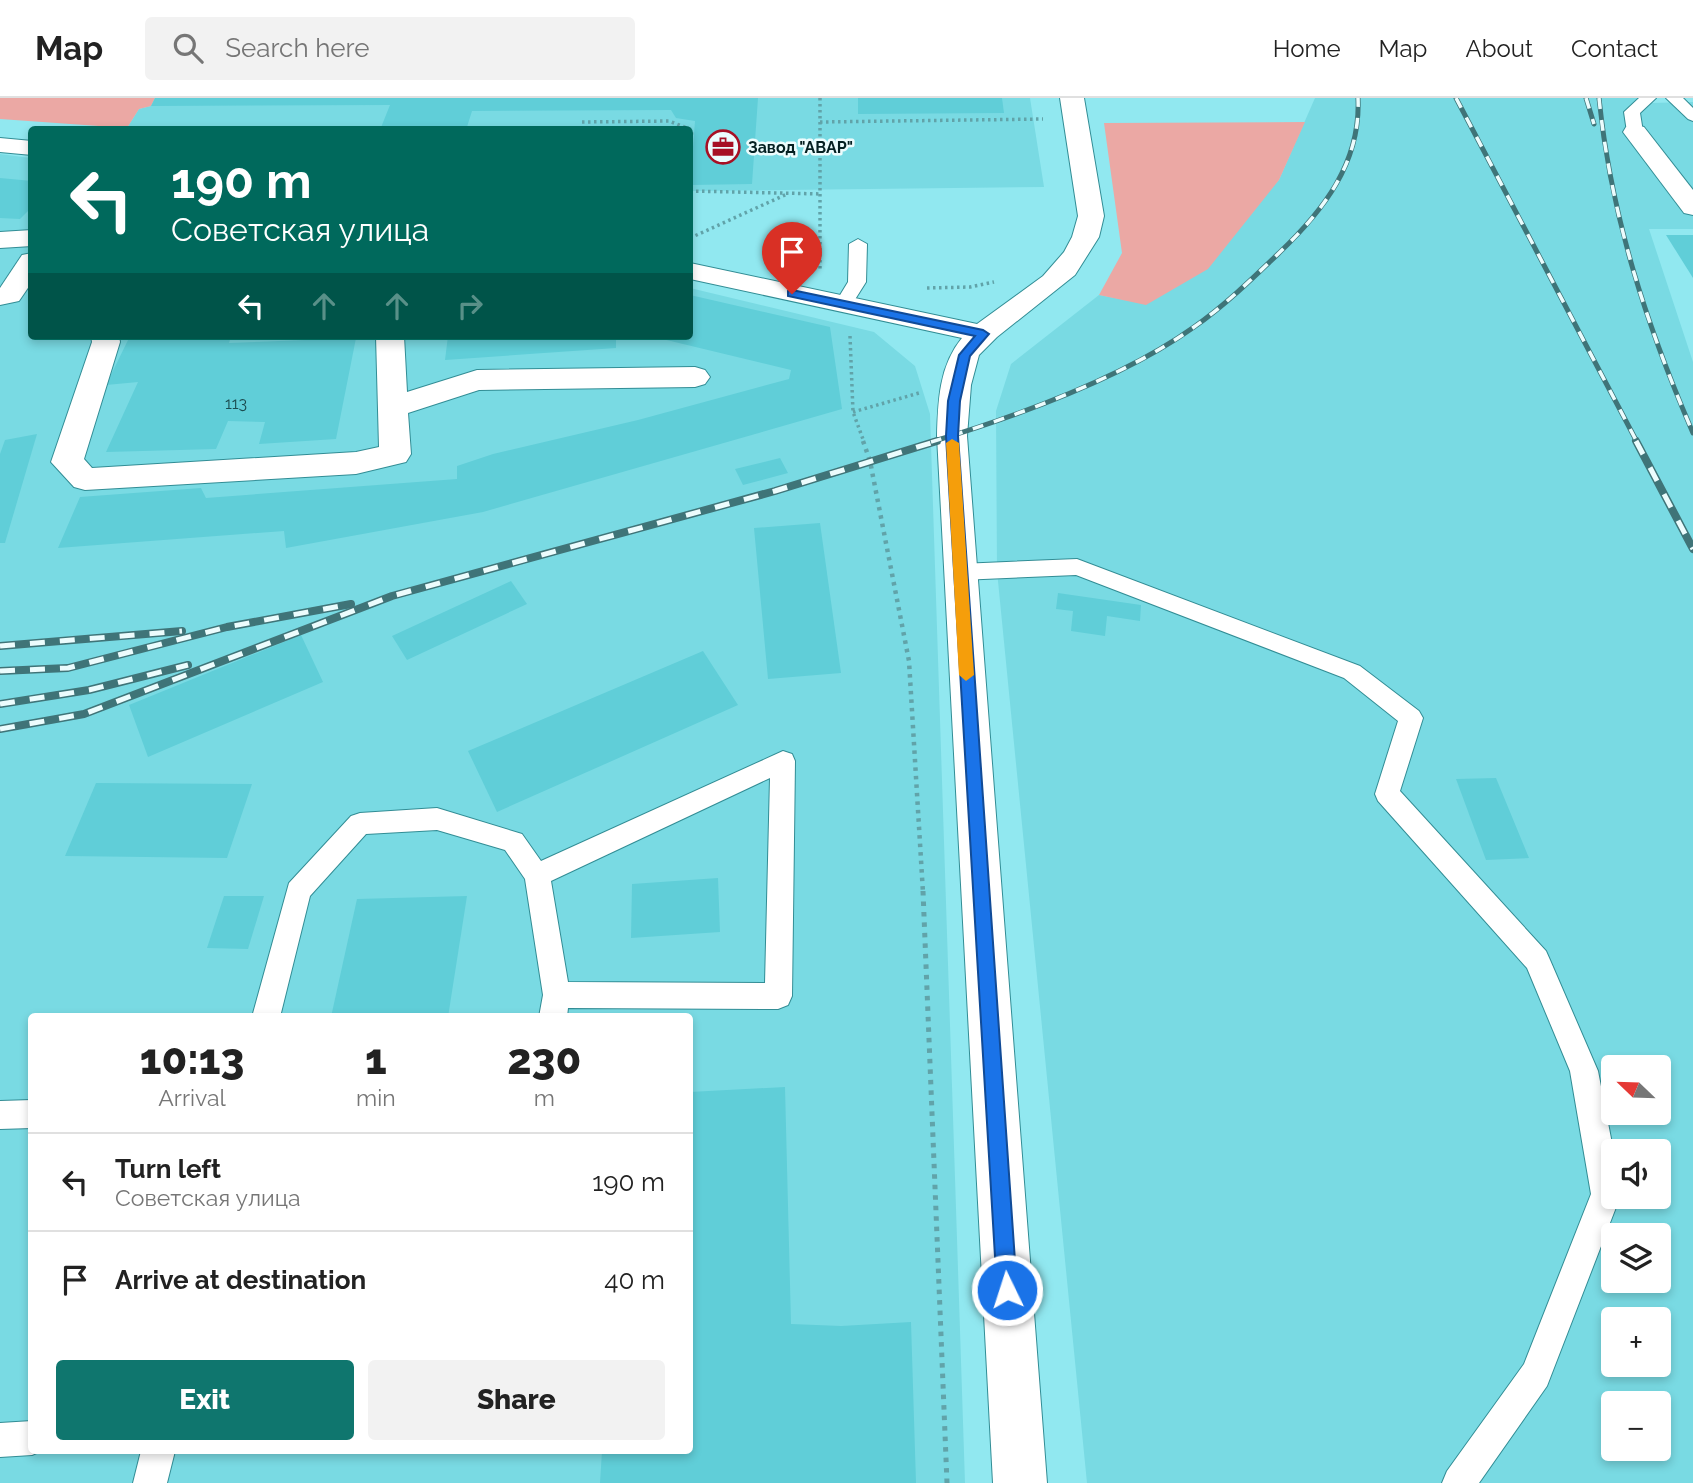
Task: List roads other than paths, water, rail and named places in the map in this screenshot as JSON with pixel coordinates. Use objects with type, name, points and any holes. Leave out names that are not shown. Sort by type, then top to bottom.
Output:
[{"type":"street","points":[[1020,1483],[952,436],[957,383],[965,355],[983,334],[1014,307],[1051,284],[1071,266],[1088,233],[1091,216],[1072,98]]},
{"type":"street","points":[[1635,131],[1693,207]]},
{"type":"street","points":[[0,145],[28,148]]},
{"type":"street","points":[[0,240],[28,238]]},
{"type":"street","points":[[0,297],[9,295],[28,267]]},
{"type":"street","points":[[693,272],[983,334]]},
{"type":"street","points":[[105,340],[66,462],[85,479],[356,463],[395,454],[390,340]]},
{"type":"street","points":[[393,407],[477,380],[695,377]]},
{"type":"lane","points":[[1635,131],[1632,112],[1648,98]]},
{"type":"lane","points":[[1674,98],[1693,116]]},
{"type":"lane","points":[[850,304],[858,244]]},
{"type":"lane","points":[[960,572],[1077,567],[1352,672],[1410,718],[1387,794],[1537,960],[1584,1071],[1606,1194],[1536,1375],[1459,1483]]},
{"type":"lane","points":[[267,1013],[298,891],[360,824],[437,819],[513,842],[537,875],[555,1006],[778,996],[783,761],[537,875]]},
{"type":"lane","points":[[0,1115],[28,1114]]},
{"type":"lane","points":[[0,1440],[28,1438]]},
{"type":"lane","points":[[150,1483],[157,1454]]},
{"type":"railway","points":[[931,442],[997,421],[1101,379],[1166,346],[1216,310],[1295,237],[1324,203],[1346,165],[1353,144],[1358,98]]},
{"type":"railway","points":[[1456,98],[1637,442]]},
{"type":"railway","points":[[1586,98],[1594,124]]},
{"type":"railway","points":[[1599,98],[1612,185],[1633,269],[1660,351],[1693,433]]},
{"type":"railway","points":[[0,729],[84,714],[392,596],[775,491],[937,441]]},
{"type":"railway","points":[[1636,441],[1693,549]]},
{"type":"railway","points":[[0,671],[68,668],[227,627],[351,604]]},
{"type":"railway","points":[[0,646],[182,631]]},
{"type":"railway","points":[[0,704],[89,690],[188,665]]},
{"type":"place","name":"Завод \"АВАР\"","points":[[723,147]]}]
